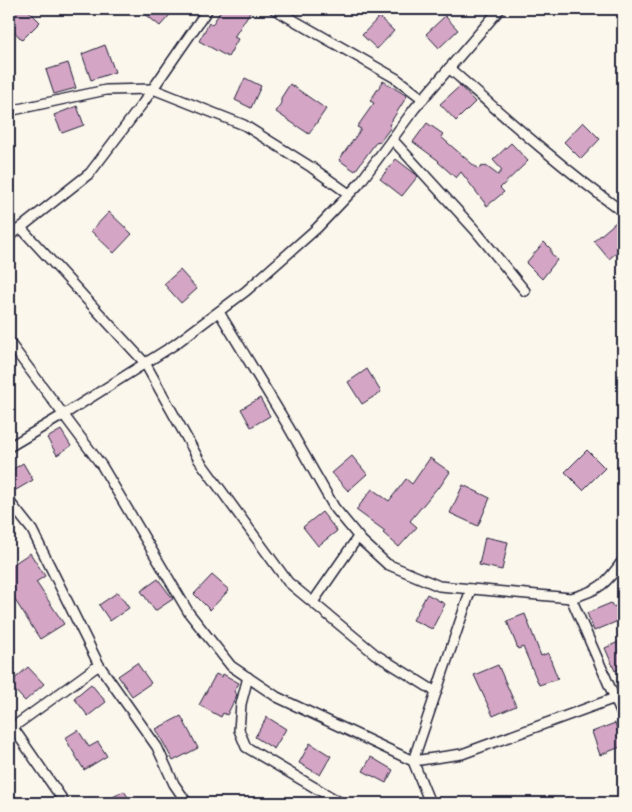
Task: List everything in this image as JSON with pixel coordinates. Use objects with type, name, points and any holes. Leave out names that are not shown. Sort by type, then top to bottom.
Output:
[{"type":"street","points":[[9,237],[90,173],[153,89],[208,9]]},
{"type":"street","points":[[274,9],[397,79],[423,99]]},
{"type":"street","points":[[9,447],[174,345],[246,291],[317,228],[359,184],[423,99],[500,9]]},
{"type":"street","points":[[449,68],[519,130],[592,190],[623,212]]},
{"type":"street","points":[[9,111],[106,90],[153,89],[244,125],[311,167],[349,194]]},
{"type":"street","points":[[392,139],[475,230],[525,291]]},
{"type":"street","points":[[21,228],[145,363],[198,460],[288,582],[375,654],[436,692]]},
{"type":"street","points":[[219,312],[288,426],[334,507],[358,536],[387,564],[439,586],[572,598],[592,592],[604,584],[610,579],[623,560]]},
{"type":"street","points":[[9,342],[102,466],[189,613],[231,666],[277,697],[413,761],[462,754],[615,698]]},
{"type":"street","points":[[9,500],[32,530],[99,665],[157,747],[174,784],[187,803]]},
{"type":"street","points":[[313,602],[358,536]]},
{"type":"street","points":[[430,803],[413,761],[471,589]]},
{"type":"street","points":[[572,598],[623,717]]},
{"type":"street","points":[[65,803],[10,726],[99,665]]},
{"type":"street","points":[[248,677],[240,704],[239,730],[246,747],[341,803]]},
{"type":"building","points":[[15,9],[27,9],[40,22],[22,40],[9,26],[9,15]]},
{"type":"building","points":[[139,9],[175,9],[160,26]]},
{"type":"building","points":[[222,9],[252,9],[234,37],[238,39],[228,57],[199,41],[209,23],[212,25]]},
{"type":"building","points":[[445,16],[458,30],[439,48],[426,34]]},
{"type":"building","points":[[379,17],[394,31],[377,49],[362,35]]},
{"type":"building","points":[[105,45],[115,72],[91,80],[82,54]]},
{"type":"building","points":[[68,63],[76,88],[54,94],[46,70]]},
{"type":"building","points":[[245,78],[261,86],[251,108],[235,100]]},
{"type":"building","points":[[383,81],[407,96],[389,125],[391,127],[379,143],[377,141],[355,171],[339,160],[361,129],[357,127],[374,103],[370,101]]},
{"type":"building","points":[[290,84],[326,109],[309,134],[276,112],[281,103],[281,98]]},
{"type":"building","points":[[460,86],[475,102],[456,121],[440,104]]},
{"type":"building","points":[[77,106],[84,125],[62,133],[54,115]]},
{"type":"building","points":[[583,122],[600,139],[581,159],[564,142]]},
{"type":"building","points":[[427,123],[443,134],[441,137],[478,169],[486,166],[498,175],[502,170],[493,160],[511,143],[528,161],[500,188],[504,192],[487,206],[461,172],[456,178],[439,161],[413,142]]},
{"type":"building","points":[[396,159],[418,176],[402,196],[380,179]]},
{"type":"building","points":[[109,212],[132,234],[114,253],[91,231]]},
{"type":"building","points":[[616,222],[623,230],[623,247],[609,259],[594,241]]},
{"type":"building","points":[[544,242],[551,249],[551,253],[557,260],[542,279],[526,263]]},
{"type":"building","points":[[180,270],[197,289],[181,303],[164,284]]},
{"type":"building","points":[[367,369],[381,392],[362,404],[348,382]]},
{"type":"building","points":[[260,398],[270,416],[251,427],[241,409]]},
{"type":"building","points":[[61,430],[71,446],[57,455],[47,438]]},
{"type":"building","points":[[587,450],[605,468],[583,490],[565,472]]},
{"type":"building","points":[[352,456],[367,474],[348,491],[332,473]]},
{"type":"building","points":[[430,458],[450,472],[439,488],[410,521],[417,527],[399,547],[383,533],[385,531],[356,510],[372,489],[389,501],[406,479],[412,484]]},
{"type":"building","points":[[23,463],[33,480],[16,490],[9,478],[9,472]]},
{"type":"building","points":[[463,485],[490,498],[478,526],[450,513]]},
{"type":"building","points":[[322,512],[337,531],[318,546],[303,527]]},
{"type":"building","points":[[485,537],[508,542],[502,570],[479,565]]},
{"type":"building","points":[[30,553],[45,576],[36,582],[64,624],[40,639],[13,597],[9,600],[9,567]]},
{"type":"building","points":[[212,575],[229,590],[210,610],[194,594]]},
{"type":"building","points":[[158,579],[173,599],[155,611],[141,591]]},
{"type":"building","points":[[118,592],[129,608],[110,621],[99,605]]},
{"type":"building","points":[[427,594],[445,604],[432,629],[413,620]]},
{"type":"building","points":[[611,603],[613,607],[623,603],[623,619],[594,631],[587,613]]},
{"type":"building","points":[[525,614],[541,656],[548,653],[558,679],[539,685],[523,647],[518,649],[507,621]]},
{"type":"building","points":[[623,640],[623,667],[615,671],[605,648]]},
{"type":"building","points":[[137,663],[151,683],[132,696],[118,676]]},
{"type":"building","points":[[498,665],[516,706],[493,716],[474,675]]},
{"type":"building","points":[[28,667],[44,684],[25,701],[9,684]]},
{"type":"building","points":[[216,674],[222,677],[223,674],[239,683],[234,692],[237,694],[236,697],[227,715],[223,713],[221,717],[199,705]]},
{"type":"building","points":[[91,684],[106,702],[88,716],[74,698]]},
{"type":"building","points":[[181,716],[198,748],[173,761],[156,729]]},
{"type":"building","points":[[267,717],[286,729],[274,749],[255,737]]},
{"type":"building","points":[[615,723],[623,746],[600,755],[592,732]]},
{"type":"building","points":[[78,730],[89,747],[98,742],[107,756],[84,770],[65,738]]},
{"type":"building","points":[[310,743],[331,756],[320,775],[299,763]]},
{"type":"building","points":[[371,757],[393,770],[386,783],[363,771]]},
{"type":"building","points":[[124,791],[132,803],[102,803]]}]
